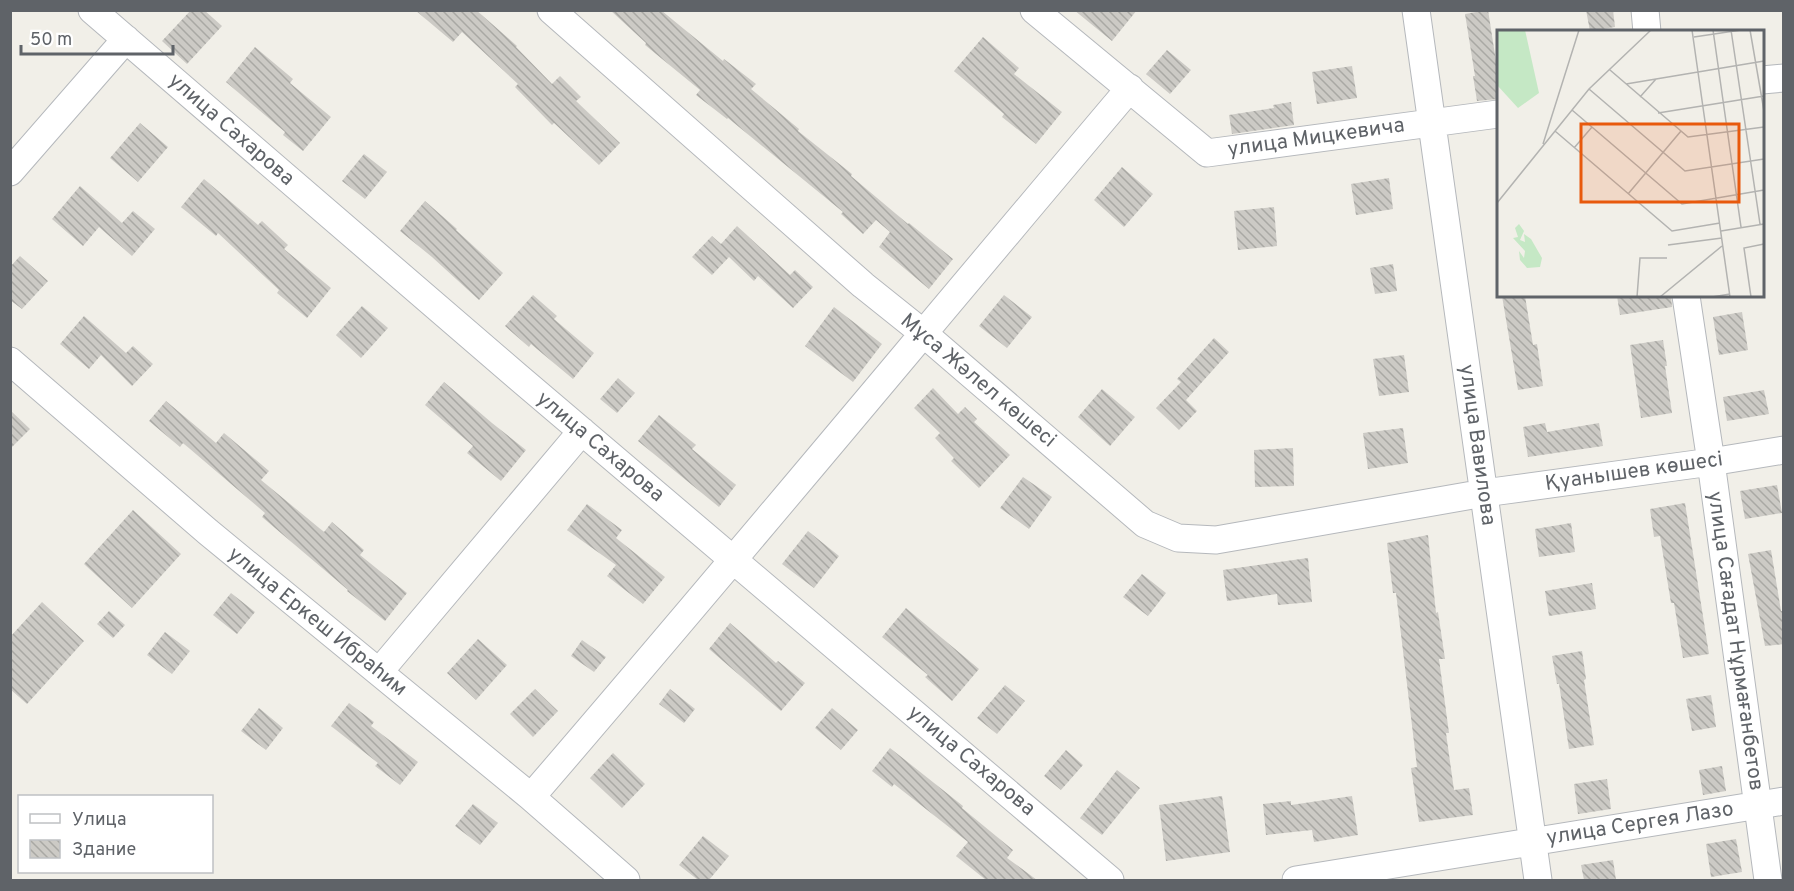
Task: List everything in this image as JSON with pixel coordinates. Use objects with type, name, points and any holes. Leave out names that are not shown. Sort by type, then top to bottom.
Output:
[{"type":"street","name":"улица Сахарова","points":[[92,10],[1110,880]]},
{"type":"street","name":"Мұса Жәлел көшесі","points":[[551,10],[863,285],[1145,524],[1178,538],[1216,540],[1484,493]]},
{"type":"street","name":"улица Мицкевича","points":[[1034,10],[1208,153],[1497,114]]},
{"type":"street","name":"улица Вавилова","points":[[1416,10],[1538,880]]},
{"type":"street","points":[[1645,10],[1647,30]]},
{"type":"street","points":[[10,172],[126,39]]},
{"type":"street","points":[[1764,80],[1784,78]]},
{"type":"street","points":[[531,798],[1130,88]]},
{"type":"street","name":"улица Сағадат Нұрмағанбетов","points":[[1686,297],[1711,462],[1770,803],[1768,880]]},
{"type":"street","name":"улица Еркеш Ибраһим","points":[[10,361],[208,532],[531,798],[626,880]]},
{"type":"street","points":[[379,672],[582,431]]},
{"type":"street","name":"Қуанышев көшесі","points":[[1484,493],[1784,450]]},
{"type":"street","name":"улица Сергея Лазо","points":[[1533,842],[1770,803]]},
{"type":"street","points":[[1296,880],[1533,842]]},
{"type":"building","points":[[191,10],[204,10],[222,26],[187,64],[162,41]]},
{"type":"building","points":[[415,10],[476,10],[517,46],[552,84],[560,76],[581,97],[576,101],[620,143],[599,165],[554,123],[552,125],[515,87],[518,84],[462,32],[453,42]]},
{"type":"building","points":[[610,10],[662,11],[723,61],[724,59],[756,84],[751,89],[799,129],[798,131],[953,259],[929,289],[879,247],[890,232],[876,220],[863,234],[841,214],[843,212],[728,118],[696,95],[700,90],[645,45],[646,43]]},
{"type":"building","points":[[1074,10],[1137,10],[1112,41]]},
{"type":"building","points":[[1488,10],[1497,68],[1497,99],[1477,101],[1465,14]]},
{"type":"building","points":[[1586,10],[1613,10],[1615,27],[1590,30]]},
{"type":"building","points":[[983,37],[1019,68],[1014,74],[1062,112],[1036,144],[1002,117],[1004,114],[954,71]]},
{"type":"building","points":[[255,47],[293,79],[290,83],[331,117],[303,151],[283,135],[285,132],[226,82]]},
{"type":"building","points":[[1167,50],[1191,70],[1170,94],[1146,74]]},
{"type":"building","points":[[1352,66],[1357,98],[1317,104],[1312,72]]},
{"type":"building","points":[[1291,102],[1294,125],[1232,134],[1229,115],[1274,108],[1273,105]]},
{"type":"building","points":[[140,123],[168,147],[138,182],[110,158]]},
{"type":"building","points":[[364,154],[387,172],[365,199],[342,181]]},
{"type":"building","points":[[1122,167],[1153,194],[1124,227],[1094,200]]},
{"type":"building","points":[[1389,178],[1393,209],[1356,215],[1351,184]]},
{"type":"building","points":[[204,179],[258,225],[262,221],[288,245],[284,249],[331,288],[307,318],[277,293],[279,290],[218,233],[216,236],[181,207]]},
{"type":"building","points":[[80,186],[122,223],[133,211],[155,229],[132,256],[99,227],[83,246],[52,219]]},
{"type":"building","points":[[425,201],[503,273],[479,300],[400,231]]},
{"type":"building","points":[[1274,207],[1277,246],[1238,250],[1234,211]]},
{"type":"building","points":[[737,226],[790,275],[795,270],[813,287],[793,308],[758,276],[754,281],[729,257],[712,275],[692,257],[712,236],[721,244]]},
{"type":"building","points":[[20,256],[48,281],[22,309],[10,300],[10,267]]},
{"type":"building","points":[[1393,264],[1397,291],[1375,294],[1370,268]]},
{"type":"building","points":[[533,295],[557,316],[554,319],[594,353],[573,379],[531,344],[529,347],[505,326]]},
{"type":"building","points":[[1004,295],[1032,317],[1007,348],[979,326]]},
{"type":"building","points":[[1502,297],[1525,297],[1533,345],[1537,344],[1543,386],[1518,390]]},
{"type":"building","points":[[1617,297],[1671,297],[1672,307],[1620,315]]},
{"type":"building","points":[[362,306],[388,328],[361,358],[336,335]]},
{"type":"building","points":[[834,307],[882,344],[853,382],[805,346]]},
{"type":"building","points":[[1742,312],[1748,350],[1719,355],[1713,317]]},
{"type":"building","points":[[84,316],[126,353],[133,346],[153,364],[132,386],[101,355],[89,369],[60,344]]},
{"type":"building","points":[[1214,338],[1229,352],[1186,400],[1197,411],[1179,430],[1156,408],[1181,382],[1177,379]]},
{"type":"building","points":[[1663,340],[1672,413],[1641,418],[1630,345]]},
{"type":"building","points":[[1404,355],[1409,392],[1379,396],[1373,359]]},
{"type":"building","points":[[618,378],[635,393],[617,413],[600,399]]},
{"type":"building","points":[[444,382],[526,450],[501,481],[467,453],[473,446],[425,405]]},
{"type":"building","points":[[933,388],[958,414],[965,407],[977,419],[974,422],[1010,455],[979,488],[951,461],[954,458],[935,438],[940,433],[914,408]]},
{"type":"building","points":[[1102,389],[1135,417],[1110,446],[1078,417]]},
{"type":"building","points":[[1764,390],[1769,414],[1727,421],[1723,397]]},
{"type":"building","points":[[166,401],[216,443],[224,433],[269,471],[261,480],[324,532],[332,522],[364,550],[360,555],[407,593],[385,621],[262,517],[265,513],[183,443],[180,447],[149,421]]},
{"type":"building","points":[[10,410],[30,429],[10,449]]},
{"type":"building","points":[[659,415],[696,445],[692,449],[736,485],[719,507],[638,441]]},
{"type":"building","points":[[1545,423],[1547,432],[1599,423],[1603,446],[1528,457],[1523,427]]},
{"type":"building","points":[[1403,428],[1408,463],[1368,469],[1363,433]]},
{"type":"building","points":[[1293,448],[1294,486],[1255,487],[1254,450]]},
{"type":"building","points":[[1023,477],[1052,497],[1029,529],[1000,508]]},
{"type":"building","points":[[1777,485],[1782,513],[1745,519],[1740,491]]},
{"type":"building","points":[[1685,503],[1709,654],[1683,658],[1660,536],[1654,537],[1650,509]]},
{"type":"building","points":[[587,504],[622,530],[616,538],[665,577],[643,604],[607,576],[616,565],[567,530]]},
{"type":"building","points":[[133,510],[181,554],[132,608],[84,564]]},
{"type":"building","points":[[1571,523],[1575,552],[1539,557],[1535,529]]},
{"type":"building","points":[[808,531],[839,556],[814,588],[782,564]]},
{"type":"building","points":[[1428,535],[1436,613],[1438,612],[1445,659],[1439,659],[1454,790],[1469,788],[1473,815],[1419,822],[1411,768],[1417,767],[1396,593],[1393,593],[1387,543]]},
{"type":"building","points":[[1771,550],[1781,611],[1784,611],[1784,644],[1765,646],[1748,554]]},
{"type":"building","points":[[1308,558],[1312,602],[1278,605],[1277,594],[1227,601],[1223,570]]},
{"type":"building","points":[[1142,574],[1166,593],[1148,616],[1123,597]]},
{"type":"building","points":[[1592,583],[1596,609],[1549,616],[1545,591]]},
{"type":"building","points":[[231,593],[255,612],[237,634],[213,615]]},
{"type":"building","points":[[42,602],[84,641],[27,704],[10,689],[10,637]]},
{"type":"building","points":[[906,608],[979,669],[952,701],[925,677],[928,675],[882,637]]},
{"type":"building","points":[[109,611],[125,625],[113,638],[97,624]]},
{"type":"building","points":[[730,623],[776,663],[778,661],[805,683],[781,711],[709,649]]},
{"type":"building","points":[[165,632],[190,651],[172,674],[147,655]]},
{"type":"building","points":[[478,639],[507,665],[476,700],[447,673]]},
{"type":"building","points":[[582,640],[606,657],[594,672],[571,656]]},
{"type":"building","points":[[1582,651],[1594,745],[1569,749],[1559,684],[1557,684],[1552,656]]},
{"type":"building","points":[[1005,685],[1025,701],[997,734],[977,718]]},
{"type":"building","points":[[535,689],[558,711],[533,737],[510,714]]},
{"type":"building","points":[[670,689],[695,709],[684,723],[659,704]]},
{"type":"building","points":[[1711,695],[1716,727],[1692,731],[1686,699]]},
{"type":"building","points":[[349,703],[374,722],[371,726],[418,762],[400,785],[375,766],[378,763],[331,726]]},
{"type":"building","points":[[259,708],[283,728],[266,750],[241,731]]},
{"type":"building","points":[[832,708],[858,730],[841,750],[815,728]]},
{"type":"building","points":[[890,748],[963,806],[962,808],[1013,850],[1007,858],[1037,880],[986,880],[956,856],[968,842],[894,784],[892,787],[872,771]]},
{"type":"building","points":[[1066,750],[1083,765],[1061,790],[1044,776]]},
{"type":"building","points":[[613,753],[645,784],[622,808],[590,778]]},
{"type":"building","points":[[1722,766],[1726,791],[1703,795],[1699,770]]},
{"type":"building","points":[[1117,770],[1140,788],[1102,835],[1080,818]]},
{"type":"building","points":[[1607,779],[1611,809],[1578,814],[1574,784]]},
{"type":"building","points":[[1222,796],[1230,852],[1166,861],[1159,805]]},
{"type":"building","points":[[1352,796],[1358,835],[1314,842],[1312,830],[1266,835],[1263,804],[1291,801],[1291,805]]},
{"type":"building","points":[[473,804],[498,823],[480,845],[455,826]]},
{"type":"building","points":[[703,836],[729,856],[709,880],[698,880],[679,865]]},
{"type":"building","points":[[1736,839],[1742,872],[1711,877],[1706,844]]},
{"type":"building","points":[[1613,860],[1616,880],[1584,880],[1581,865]]}]
